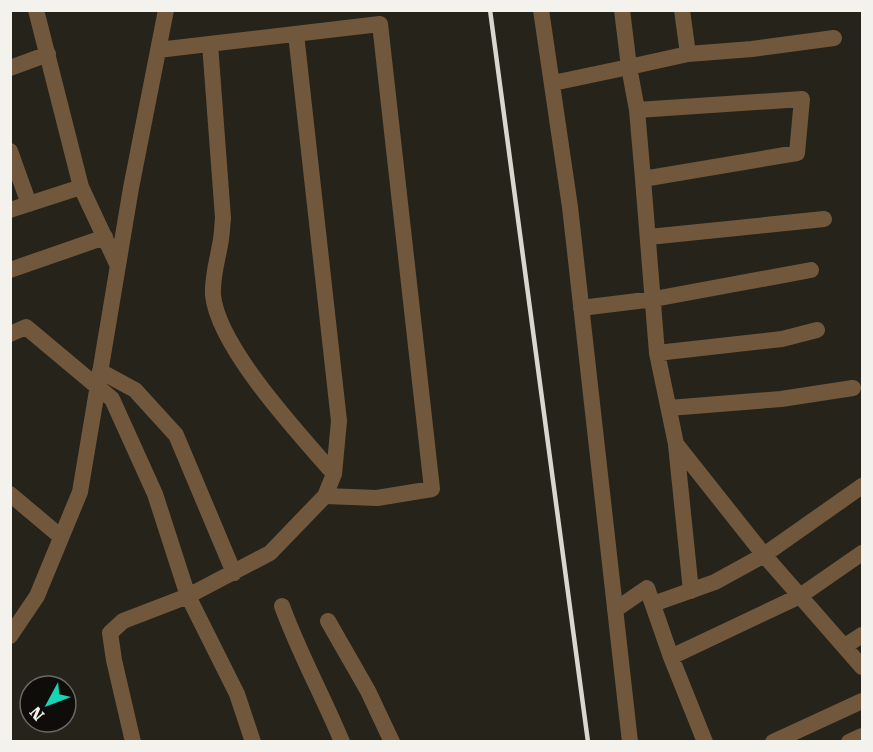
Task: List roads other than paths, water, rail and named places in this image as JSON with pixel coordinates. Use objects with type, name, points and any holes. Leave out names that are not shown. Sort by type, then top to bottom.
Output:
[{"type":"street","points":[[36,10],[81,187],[118,266]]},
{"type":"street","points":[[10,636],[37,596],[80,492],[118,266],[166,10]]},
{"type":"street","points":[[541,10],[553,83],[581,308],[630,741]]},
{"type":"street","points":[[622,10],[629,67],[638,110],[657,353],[676,444],[692,591]]},
{"type":"street","points":[[682,10],[688,54]]},
{"type":"street","points":[[158,50],[380,24],[432,489],[377,498],[325,496]]},
{"type":"street","points":[[133,741],[110,633],[123,621],[188,596],[270,553],[325,496],[334,474],[339,421],[296,34]]},
{"type":"street","points":[[553,83],[688,54],[752,49],[834,38]]},
{"type":"street","points":[[210,44],[223,218],[221,244],[214,271],[213,297],[223,329],[243,361],[286,419],[334,474]]},
{"type":"street","points":[[10,68],[48,54]]},
{"type":"street","points":[[638,110],[802,99],[797,153],[643,180]]},
{"type":"street","points":[[10,151],[29,204]]},
{"type":"street","points":[[10,210],[81,187]]},
{"type":"street","points":[[649,237],[824,219]]},
{"type":"street","points":[[10,270],[105,237]]},
{"type":"street","points":[[581,308],[654,299],[811,270]]},
{"type":"street","points":[[10,334],[26,327],[99,380],[112,399],[155,494],[188,596],[237,694],[253,741]]},
{"type":"street","points":[[657,353],[782,339],[817,330]]},
{"type":"street","points":[[99,380],[135,390],[176,435],[234,573]]},
{"type":"street","points":[[669,408],[781,399],[853,388]]},
{"type":"street","points":[[676,444],[764,555],[862,667]]},
{"type":"street","points":[[653,604],[715,582],[764,555],[862,486]]},
{"type":"street","points":[[10,494],[62,537]]},
{"type":"street","points":[[671,657],[800,596],[862,553]]},
{"type":"street","points":[[615,610],[647,588],[671,657],[705,741]]},
{"type":"street","points":[[282,606],[298,648],[342,741]]},
{"type":"street","points":[[328,621],[368,691],[392,741]]},
{"type":"street","points":[[845,646],[862,635]]},
{"type":"street","points":[[772,741],[862,700]]},
{"type":"street","points":[[849,741],[862,736]]},
{"type":"railway","points":[[490,10],[588,742]]}]
